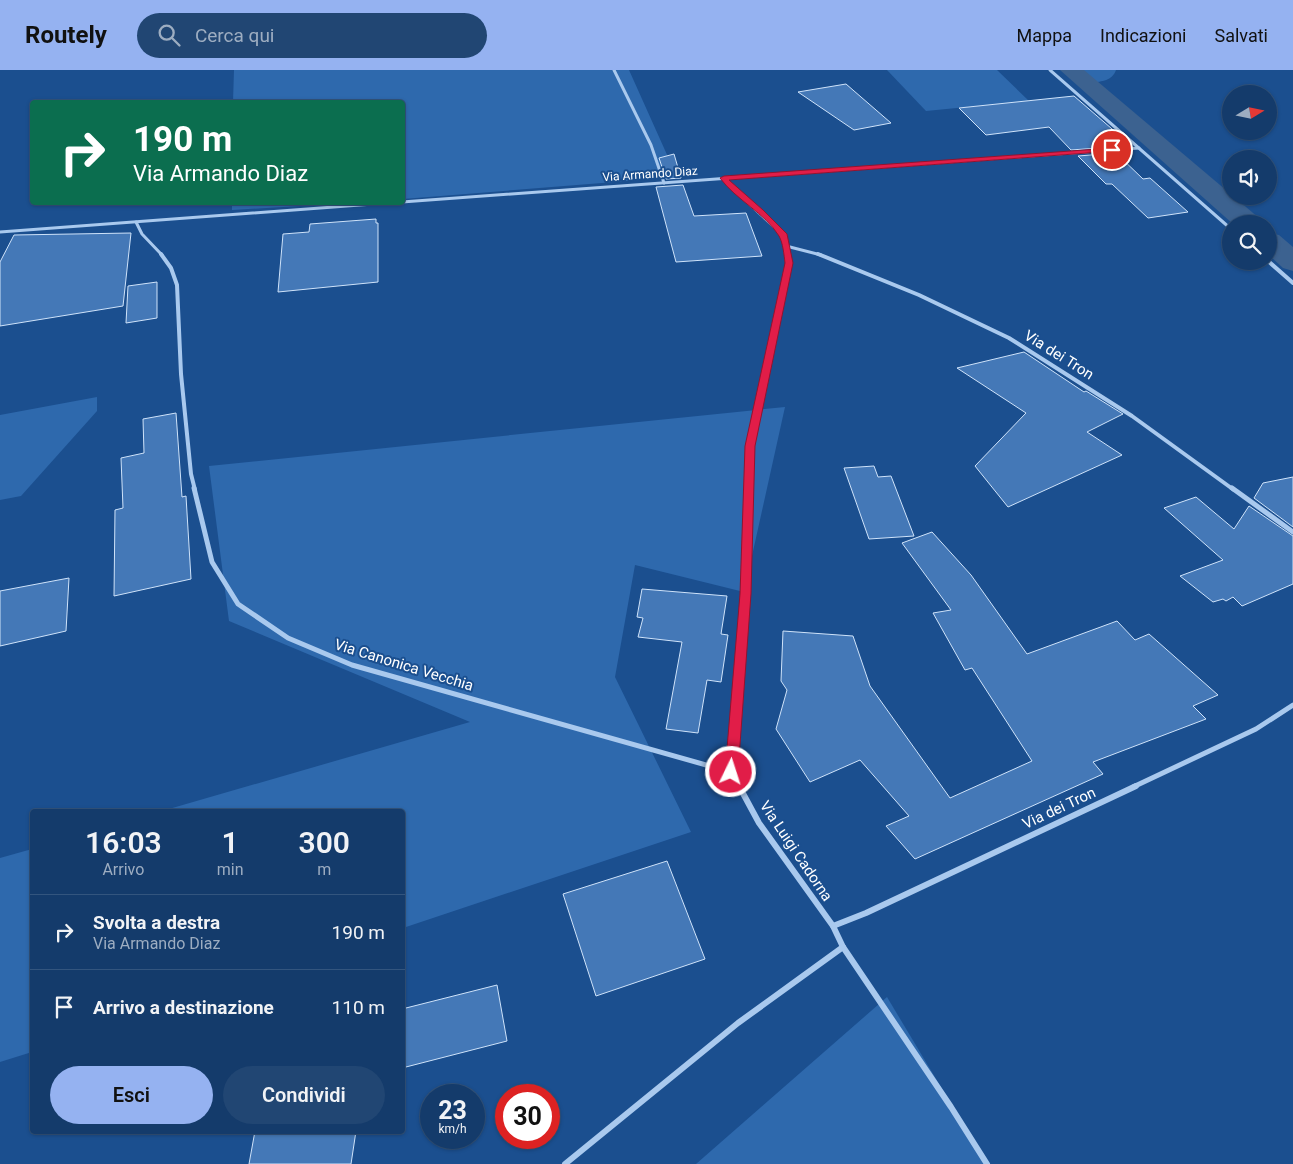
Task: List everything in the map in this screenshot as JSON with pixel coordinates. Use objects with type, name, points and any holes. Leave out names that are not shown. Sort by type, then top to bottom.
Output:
[{"type":"street","points":[[614,70],[651,145],[664,183]]},
{"type":"street","points":[[1050,70],[1222,221]]},
{"type":"street","name":"Via Armando Diaz","points":[[405,202],[1139,148]]},
{"type":"street","points":[[724,178],[732,188],[784,236],[789,263],[750,446],[746,594],[731,772]]},
{"type":"street","name":"Via Armando Diaz","points":[[0,232],[361,205]]},
{"type":"street","name":"Via Canonica Vecchia","points":[[136,222],[142,234],[158,249],[171,268],[177,285],[181,374],[191,474],[212,562],[238,604],[288,638],[352,665],[731,772]]},
{"type":"street","name":"Via dei Tron","points":[[786,246],[810,251],[919,294],[1009,338],[1132,416],[1293,532]]},
{"type":"street","points":[[1277,269],[1293,283]]},
{"type":"street","name":"Via dei Tron","points":[[833,926],[875,909],[1256,729],[1293,705]]},
{"type":"street","name":"Via Luigi Cadorna","points":[[731,772],[758,823],[833,926],[843,947],[952,1107],[987,1164]]},
{"type":"street","points":[[565,1164],[738,1023],[843,947]]},
{"type":"shaded area","points":[[234,70],[629,70],[677,177],[405,199],[405,100],[233,100]]},
{"type":"shaded area","points":[[887,70],[997,70],[1029,101],[926,111]]},
{"type":"shaded area","points":[[1077,70],[1116,70],[1109,78],[1092,83]]},
{"type":"shaded area","points":[[232,205],[317,205],[232,210]]},
{"type":"shaded area","points":[[97,397],[97,411],[21,496],[0,500],[0,415]]},
{"type":"shaded area","points":[[785,407],[744,592],[635,565],[615,677],[691,832],[405,927],[405,809],[169,809],[470,722],[229,621],[209,466]]},
{"type":"shaded area","points":[[30,850],[30,1053],[0,1062],[0,858]]},
{"type":"shaded area","points":[[887,997],[987,1164],[696,1164]]},
{"type":"building","points":[[846,84],[891,123],[854,130],[798,92]]},
{"type":"building","points":[[1074,96],[1119,135],[1112,147],[1071,150],[1049,127],[986,135],[959,108]]},
{"type":"building","points":[[1116,153],[1143,179],[1150,178],[1188,212],[1148,218],[1112,184],[1106,184],[1078,156]]},
{"type":"building","points":[[674,154],[681,178],[666,179],[659,158]]},
{"type":"building","points":[[683,185],[694,216],[746,213],[762,256],[676,262],[656,187]]},
{"type":"building","points":[[376,219],[376,223],[378,223],[378,282],[278,292],[283,234],[309,232],[310,224]]},
{"type":"building","points":[[131,233],[123,306],[0,326],[0,262],[14,235]]},
{"type":"building","points":[[157,282],[157,318],[126,323],[128,286]]},
{"type":"building","points":[[1024,352],[1084,392],[1086,391],[1123,414],[1087,432],[1122,455],[1008,507],[975,466],[1026,413],[957,368]]},
{"type":"building","points":[[176,413],[182,497],[186,496],[191,579],[114,596],[115,510],[123,508],[121,458],[144,453],[143,419]]},
{"type":"building","points":[[874,466],[878,477],[891,476],[914,536],[869,539],[844,468]]},
{"type":"building","points":[[1293,477],[1293,527],[1254,498],[1263,483]]},
{"type":"building","points":[[1196,497],[1234,529],[1249,506],[1293,536],[1293,584],[1242,606],[1233,597],[1226,601],[1223,599],[1213,602],[1180,576],[1223,560],[1164,508]]},
{"type":"building","points":[[932,532],[971,575],[1027,654],[1117,621],[1135,640],[1149,634],[1218,695],[1193,706],[1206,719],[1093,762],[1103,774],[915,859],[886,826],[909,816],[860,760],[810,782],[776,729],[787,690],[781,681],[783,631],[853,636],[870,686],[950,798],[1032,761],[972,668],[965,670],[933,613],[951,610],[902,543]]},
{"type":"building","points":[[69,578],[66,631],[0,646],[0,591]]},
{"type":"building","points":[[642,589],[727,596],[721,634],[728,635],[721,682],[707,680],[698,733],[666,729],[682,642],[638,637],[643,618],[637,617]]},
{"type":"building","points":[[667,861],[705,959],[596,996],[563,894]]},
{"type":"building","points":[[497,985],[507,1041],[405,1067],[405,1008]]},
{"type":"building","points":[[254,1134],[356,1134],[351,1164],[249,1164]]},
{"type":"waterway","points":[[1071,70],[1239,215]]},
{"type":"waterway","points":[[1277,248],[1293,262]]},
{"type":"route","points":[[731,772],[746,594],[750,446],[789,263],[784,236],[732,188],[724,178],[1112,150]]}]
